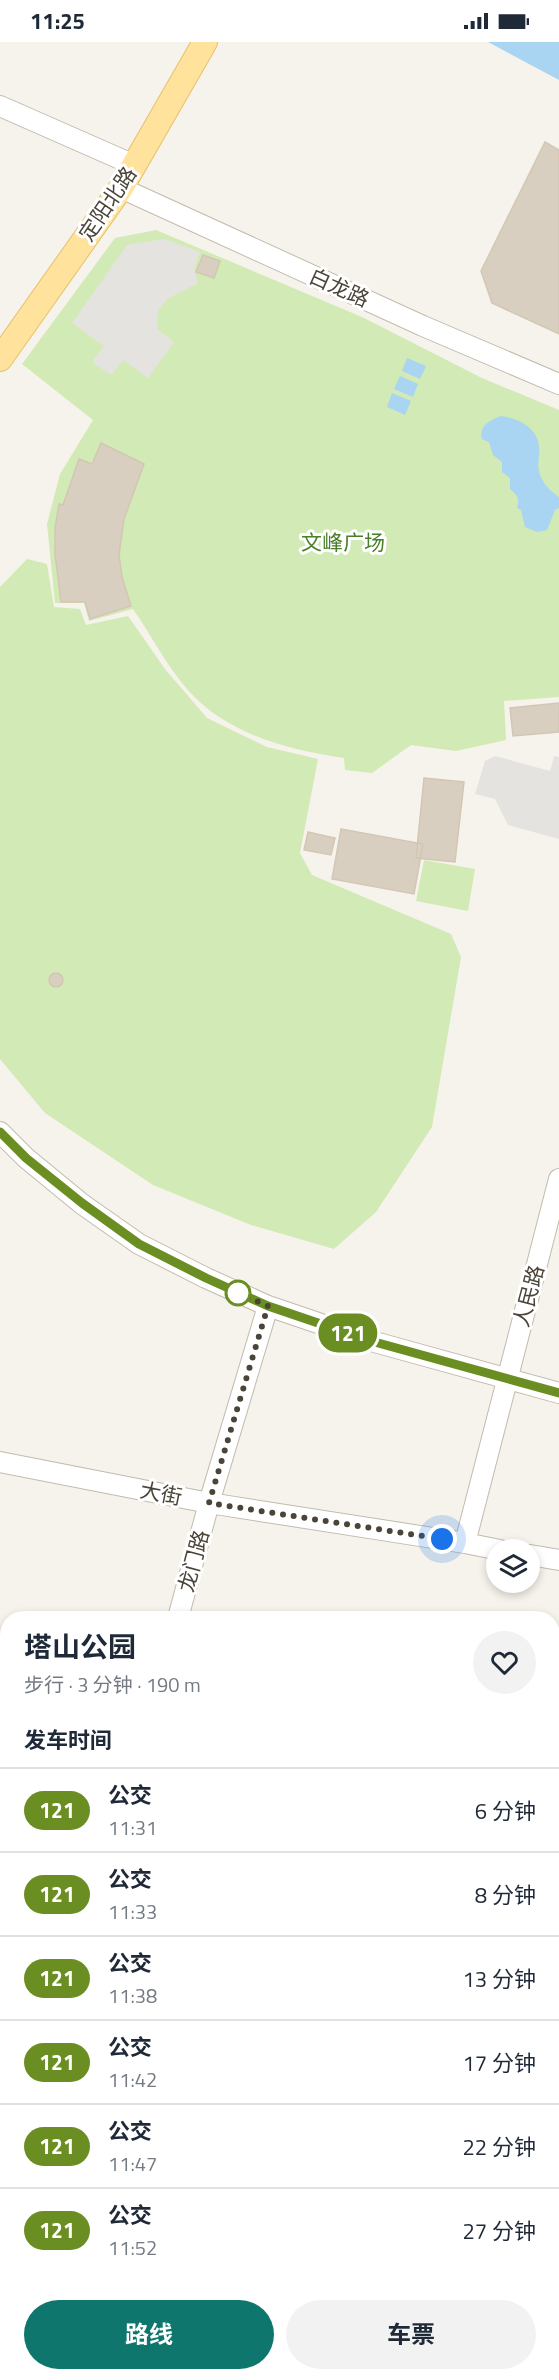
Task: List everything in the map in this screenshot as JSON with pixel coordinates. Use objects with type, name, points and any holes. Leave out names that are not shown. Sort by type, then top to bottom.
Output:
[{"type":"main road","name":"定阳北路","points":[[0,359],[121,188],[205,42]]},
{"type":"street","points":[[0,106],[134,165]]},
{"type":"street","name":"白龙路","points":[[121,188],[423,326],[559,384]]},
{"type":"street","points":[[0,1132],[26,1158],[82,1203],[139,1244],[206,1278],[268,1306],[371,1341],[559,1393]]},
{"type":"street","name":"人民路","points":[[465,1543],[559,1179]]},
{"type":"street","name":"龙门路","points":[[180,1611],[209,1503],[268,1306]]},
{"type":"street","name":"大街","points":[[0,1462],[209,1503],[486,1547]]},
{"type":"street","points":[[540,1557],[559,1560]]},
{"type":"green space","name":"文峰广场","points":[[156,230],[362,317],[482,378],[559,410],[559,697],[504,701],[506,740],[456,751],[411,745],[372,773],[345,770],[344,758],[280,745],[220,718],[187,689],[133,609],[89,621],[84,603],[55,603],[47,524],[60,474],[93,420],[22,364],[115,238]]},
{"type":"green space","points":[[27,559],[47,564],[54,607],[80,609],[86,625],[128,616],[165,669],[207,718],[267,747],[318,759],[300,853],[312,875],[451,934],[461,957],[432,1127],[376,1212],[334,1249],[251,1225],[153,1185],[45,1113],[0,1059],[0,587]]},
{"type":"green space","points":[[424,860],[475,869],[468,911],[416,901]]},
{"type":"shaded area","points":[[164,239],[200,252],[194,269],[198,283],[167,299],[158,311],[157,329],[174,342],[148,378],[123,360],[111,375],[92,362],[104,346],[72,323],[127,245]]},
{"type":"shaded area","points":[[495,756],[550,771],[554,756],[559,757],[559,839],[508,825],[495,799],[475,794],[485,761]]},
{"type":"water","points":[[488,42],[559,42],[559,80]]},
{"type":"water","points":[[407,358],[426,366],[420,379],[402,371]]},
{"type":"water","points":[[400,376],[418,384],[413,397],[394,389]]},
{"type":"water","points":[[392,393],[411,401],[405,415],[387,407]]},
{"type":"water","points":[[501,416],[526,425],[538,440],[540,475],[546,486],[559,497],[559,508],[555,510],[547,530],[537,532],[525,527],[521,510],[517,508],[517,497],[510,489],[510,478],[502,472],[502,462],[493,455],[489,442],[482,439],[483,427]]},
{"type":"building","points":[[545,142],[559,150],[559,334],[492,303],[481,271]]},
{"type":"building","points":[[203,255],[220,261],[214,278],[196,272]]},
{"type":"building","points":[[101,443],[144,464],[124,519],[119,555],[122,577],[131,606],[90,619],[85,602],[61,602],[55,554],[55,528],[59,504],[63,505],[79,459],[92,464]]},
{"type":"building","points":[[559,703],[559,732],[513,736],[510,708]]},
{"type":"building","points":[[424,778],[464,782],[455,862],[416,858]]},
{"type":"building","points":[[341,829],[423,844],[414,894],[332,879]]},
{"type":"building","points":[[308,832],[335,838],[331,855],[304,850]]},
{"type":"building","points":[[53,973],[59,973],[63,980],[59,987],[53,987],[49,983],[49,977]]},
{"type":"bus line","name":"121","points":[[0,1132],[26,1158],[82,1203],[139,1244],[206,1278],[268,1306],[371,1341],[559,1393]]},
{"type":"route","points":[[238,1293],[268,1306],[209,1503],[442,1539]]}]
